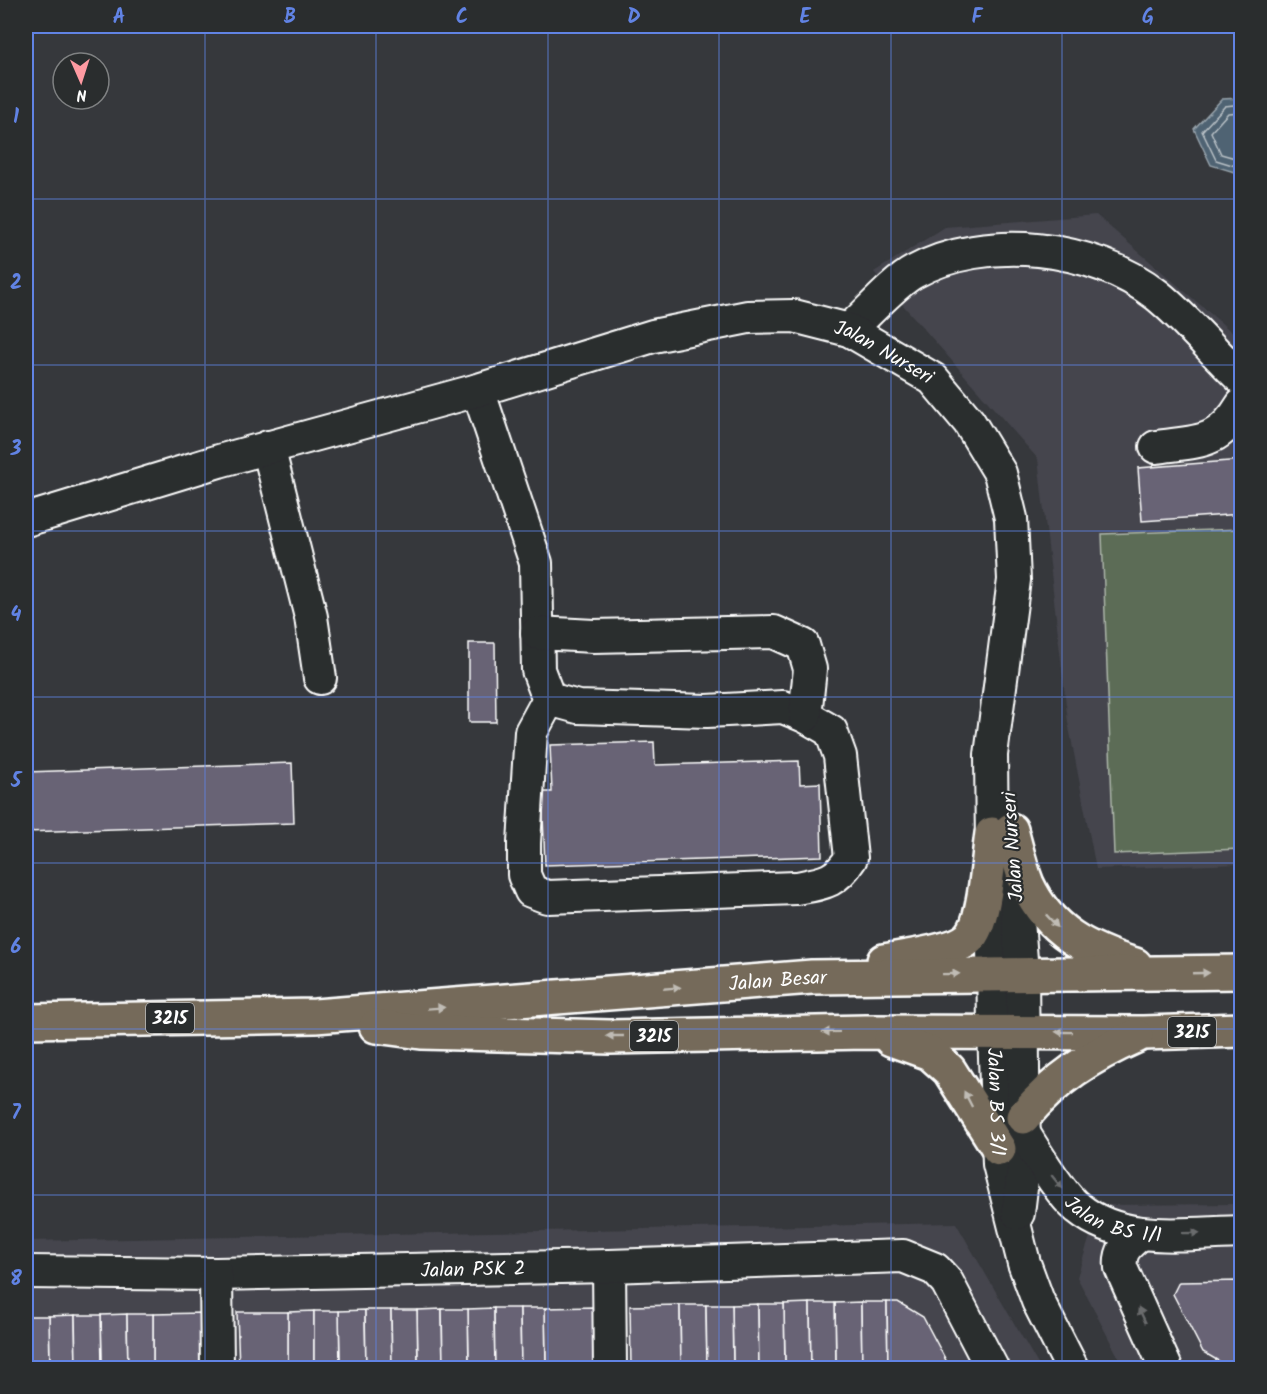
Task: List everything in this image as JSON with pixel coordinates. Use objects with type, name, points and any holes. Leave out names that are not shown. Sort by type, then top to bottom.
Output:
[{"type":"main road","points":[[1001,832],[1027,884],[1050,922],[1093,952],[1161,974]]},
{"type":"main road","points":[[812,977],[954,946],[969,939],[978,926],[1001,832]]},
{"type":"main road","name":"Jalan Besar","points":[[26,1021],[315,1016],[812,977],[1242,972]]},
{"type":"main road","name":"Jalan Besar","points":[[315,1016],[420,1032],[610,1036],[1008,1031],[1143,1033],[1242,1030]]},
{"type":"main road","points":[[866,1032],[930,1053],[949,1070],[965,1092],[979,1120],[1015,1133],[1059,1078],[1108,1048],[1143,1033]]},
{"type":"street","points":[[849,330],[913,272],[965,252],[1028,247],[1075,257],[1095,264],[1115,272],[1156,295],[1242,380]]},
{"type":"street","name":"Jalan Nurseri","points":[[26,520],[268,447],[478,390],[653,336],[748,317],[794,316],[849,330],[933,379],[969,422],[1000,472],[1011,518],[1014,580],[991,755],[1001,832],[1008,973]]},
{"type":"street","points":[[478,390],[536,563],[538,670],[549,699],[531,732],[524,843],[524,876],[531,891],[547,897],[796,888],[827,883],[841,873],[851,858],[840,756],[831,731],[805,716],[783,706],[707,711],[578,707],[549,699]]},
{"type":"street","points":[[1156,447],[1214,437],[1231,423],[1242,405]]},
{"type":"street","points":[[268,447],[311,617],[320,678]]},
{"type":"street","points":[[537,633],[594,636],[774,632],[802,645],[810,669],[805,716]]},
{"type":"street","name":"Jalan BS 3/1","points":[[1008,973],[1008,1031],[1015,1133],[999,1164],[1024,1263],[1038,1301],[1072,1368]]},
{"type":"street","name":"Jalan BS 1/1","points":[[1015,1133],[1076,1207],[1095,1220],[1140,1234],[1242,1232]]},
{"type":"street","points":[[1140,1234],[1124,1248],[1120,1257],[1121,1268],[1166,1368]]},
{"type":"street","name":"Jalan PSK 2","points":[[26,1272],[216,1274],[609,1266],[887,1254],[920,1261],[935,1269],[947,1282],[992,1368]]},
{"type":"street","points":[[609,1266],[610,1368]]},
{"type":"street","points":[[216,1274],[217,1368]]},
{"type":"shaded area","points":[[1096,215],[1241,340],[1241,864],[1096,869],[1068,722],[1038,459],[874,272],[945,227]]},
{"type":"shaded area","points":[[1241,1204],[1241,1368],[1124,1368],[1077,1277],[1100,1205]]},
{"type":"shaded area","points":[[956,1223],[1040,1368],[26,1368],[26,1241]]},
{"type":"green space","points":[[1241,529],[1241,849],[1114,854],[1102,534]]},
{"type":"water","points":[[1242,98],[1241,174],[1211,165],[1194,129],[1222,99]]},
{"type":"building","points":[[1242,460],[1242,514],[1142,521],[1138,468]]},
{"type":"building","points":[[469,643],[495,643],[496,722],[469,722]]},
{"type":"building","points":[[654,742],[655,765],[799,761],[800,784],[820,783],[822,856],[545,865],[542,792],[552,792],[550,745]]},
{"type":"building","points":[[292,763],[294,823],[26,832],[26,772]]},
{"type":"building","points":[[1242,1281],[1242,1363],[1222,1363],[1203,1352],[1173,1294],[1179,1282]]},
{"type":"building","points":[[861,1302],[862,1368],[836,1368],[835,1303]]},
{"type":"building","points":[[861,1302],[887,1302],[888,1368],[862,1368]]},
{"type":"building","points":[[887,1302],[898,1302],[923,1317],[950,1368],[888,1368]]},
{"type":"building","points":[[810,1303],[811,1368],[785,1368],[784,1304]]},
{"type":"building","points":[[810,1303],[835,1303],[836,1368],[811,1368]]},
{"type":"building","points":[[758,1304],[759,1368],[733,1368],[732,1305]]},
{"type":"building","points":[[758,1304],[784,1304],[785,1368],[759,1368]]},
{"type":"building","points":[[680,1305],[681,1368],[631,1368],[630,1306]]},
{"type":"building","points":[[680,1305],[706,1305],[707,1368],[681,1368]]},
{"type":"building","points":[[706,1305],[732,1305],[733,1368],[707,1368]]},
{"type":"building","points":[[595,1307],[596,1368],[546,1368],[545,1308]]},
{"type":"building","points":[[494,1308],[495,1368],[469,1368],[468,1309]]},
{"type":"building","points":[[494,1308],[520,1308],[521,1368],[495,1368]]},
{"type":"building","points":[[520,1308],[545,1308],[546,1368],[521,1368]]},
{"type":"building","points":[[442,1309],[443,1368],[418,1368],[417,1310]]},
{"type":"building","points":[[442,1309],[468,1309],[469,1368],[443,1368]]},
{"type":"building","points":[[365,1310],[366,1368],[340,1368],[339,1311]]},
{"type":"building","points":[[365,1310],[391,1310],[392,1368],[366,1368]]},
{"type":"building","points":[[391,1310],[417,1310],[418,1368],[392,1368]]},
{"type":"building","points":[[314,1311],[314,1368],[288,1368],[288,1312]]},
{"type":"building","points":[[314,1311],[339,1311],[340,1368],[314,1368]]},
{"type":"building","points":[[237,1312],[288,1312],[288,1368],[239,1368]]},
{"type":"building","points":[[202,1313],[203,1368],[153,1368],[153,1314]]},
{"type":"building","points":[[127,1314],[128,1368],[102,1368],[101,1315]]},
{"type":"building","points":[[127,1314],[153,1314],[153,1368],[128,1368]]},
{"type":"building","points":[[75,1315],[76,1368],[50,1368],[49,1316]]},
{"type":"building","points":[[75,1315],[101,1315],[102,1368],[76,1368]]},
{"type":"building","points":[[26,1316],[49,1316],[50,1368],[26,1368]]}]
